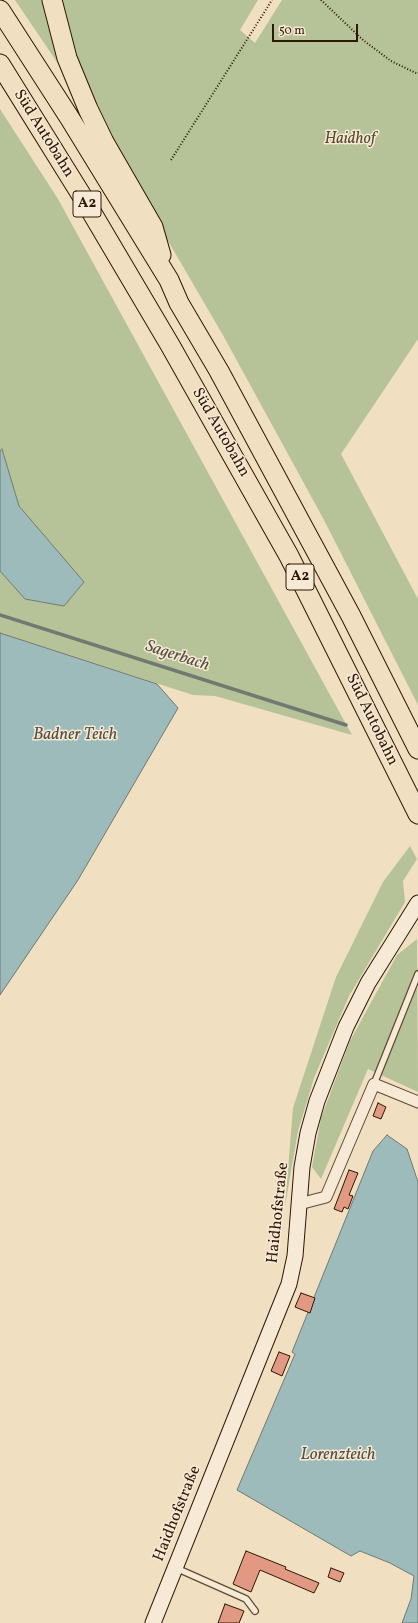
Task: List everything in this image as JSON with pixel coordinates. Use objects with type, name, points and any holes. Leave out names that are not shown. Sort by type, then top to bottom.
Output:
[{"type":"highway","points":[[52,0],[68,58],[88,109],[104,142],[153,227],[169,280]]},
{"type":"highway","name":"Süd Autobahn","points":[[0,10],[69,117],[169,280],[179,303],[219,371],[350,616],[418,749]]},
{"type":"highway","name":"Süd Autobahn","points":[[0,64],[82,196],[158,324],[289,556],[418,814]]},
{"type":"street","name":"Haidhofstraße","points":[[153,1623],[289,1284],[295,1256],[302,1167],[308,1133],[317,1101],[346,1027],[368,983],[417,905]]},
{"type":"street","points":[[299,1204],[326,1196],[374,1084],[418,1102]]},
{"type":"lane","points":[[374,1084],[418,974]]},
{"type":"lane","points":[[176,1568],[246,1598],[255,1611]]},
{"type":"path","points":[[171,160],[272,0]]},
{"type":"path","points":[[321,0],[363,40],[391,61],[418,74]]},
{"type":"green space","points":[[15,0],[45,0],[63,71]]},
{"type":"green space","name":"Haidhof","points":[[58,0],[258,0],[240,30],[255,43],[282,0],[418,0],[418,339],[341,454],[418,599],[418,705],[324,520],[224,337],[121,160],[79,68]]},
{"type":"green space","points":[[0,109],[58,199],[352,735],[215,696],[193,695],[0,633],[0,571],[25,599],[64,606],[84,582],[19,506],[2,449],[0,451]]},
{"type":"green space","points":[[410,846],[417,859],[403,881],[405,902],[349,996],[314,1078],[298,1131],[285,1206],[293,1108],[336,977],[383,882]]},
{"type":"green space","points":[[417,939],[418,1092],[368,1069],[321,1179],[312,1167],[321,1118],[350,1041],[397,955]]},
{"type":"water","points":[[2,449],[19,506],[84,582],[64,606],[25,599],[0,571],[0,451]]},
{"type":"water","name":"Badner Teich","points":[[0,633],[157,684],[178,708],[78,880],[0,995]]},
{"type":"water","name":"Lorenzteich","points":[[387,1135],[407,1149],[418,1182],[418,1623],[402,1623],[411,1599],[414,1576],[390,1563],[360,1551],[351,1556],[237,1490],[295,1354],[292,1352],[373,1151]]},
{"type":"building","points":[[378,1103],[386,1107],[381,1119],[373,1116]]},
{"type":"building","points":[[349,1170],[358,1173],[349,1195],[353,1196],[348,1209],[344,1207],[342,1212],[334,1209]]},
{"type":"building","points":[[301,1293],[315,1298],[310,1313],[295,1307]]},
{"type":"building","points":[[279,1352],[290,1356],[282,1376],[271,1371]]},
{"type":"building","points":[[246,1551],[286,1567],[285,1569],[319,1583],[314,1593],[260,1570],[251,1592],[233,1584]]},
{"type":"building","points":[[331,1568],[344,1573],[340,1582],[328,1577]]},
{"type":"building","points":[[225,1604],[244,1611],[239,1623],[218,1623]]},
{"type":"waterway","name":"Sagerbach","points":[[0,615],[346,725]]}]
